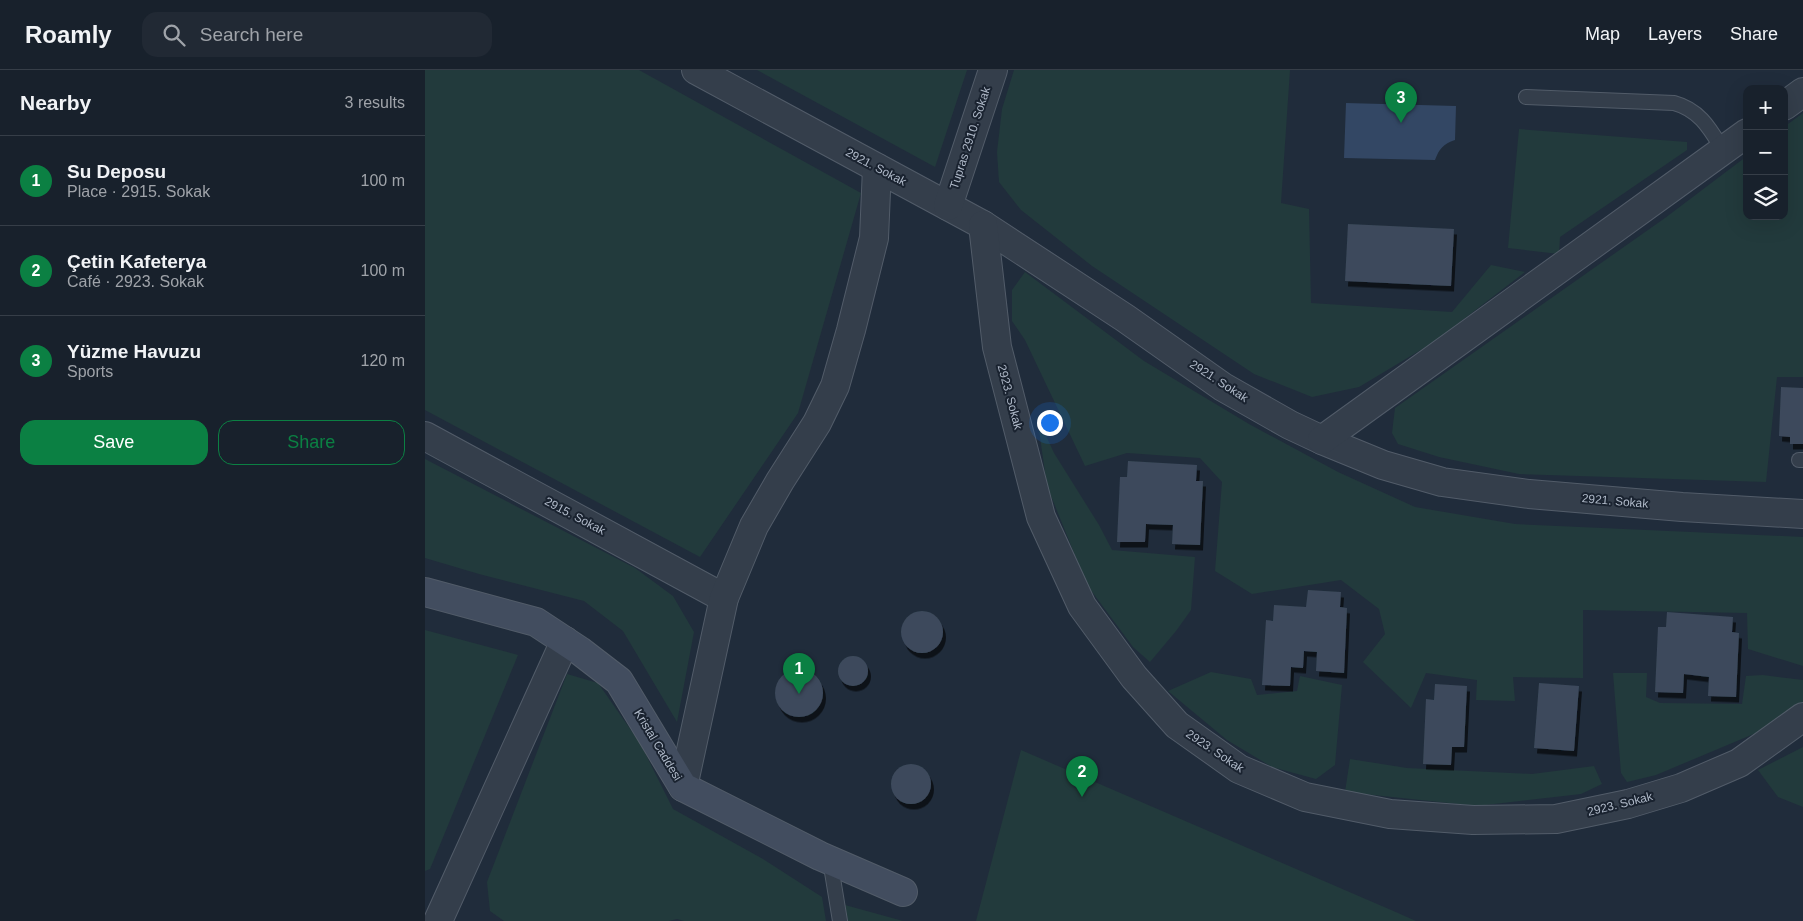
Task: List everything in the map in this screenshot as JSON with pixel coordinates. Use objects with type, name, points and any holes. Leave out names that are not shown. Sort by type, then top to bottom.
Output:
[{"type":"street","name":"2921. Sokak","points":[[696,70],[983,224],[1125,318],[1223,386],[1290,425],[1383,465],[1442,482],[1529,494],[1803,514]]},
{"type":"street","name":"Tupras 2910. Sokak","points":[[948,206],[993,70]]},
{"type":"street","points":[[1788,103],[1803,92]]},
{"type":"street","points":[[1322,440],[1743,136]]},
{"type":"street","points":[[683,787],[724,598],[754,526],[817,423],[835,386],[874,238],[877,168]]},
{"type":"street","name":"2923. Sokak","points":[[983,224],[997,347],[1041,517],[1082,606],[1134,677],[1177,725],[1239,769],[1305,797],[1390,814],[1473,820],[1556,819],[1628,804],[1689,784],[1739,764],[1803,717]]},
{"type":"street","name":"2915. Sokak","points":[[425,436],[724,598]]},
{"type":"street","name":"Kristal Caddesi","points":[[425,592],[536,622],[619,681],[683,787],[830,860],[903,892]]},
{"type":"street","points":[[438,921],[565,641]]},
{"type":"lane","points":[[1526,97],[1674,103],[1688,108],[1699,115],[1708,124],[1723,150]]},
{"type":"lane","points":[[830,860],[840,921]]},
{"type":"green space","points":[[425,70],[639,70],[861,193],[798,413],[700,557],[425,410]]},
{"type":"green space","points":[[757,70],[967,70],[935,167]]},
{"type":"green space","points":[[1014,70],[1290,70],[1281,203],[1309,209],[1311,303],[1452,312],[1491,265],[1525,272],[1434,342],[1359,387],[1312,397],[1254,374],[1092,266],[1021,210],[999,182],[997,152],[1002,109]]},
{"type":"green space","points":[[1803,113],[1803,377],[1777,377],[1766,482],[1519,474],[1439,457],[1398,444],[1392,433],[1395,408],[1665,218],[1743,159],[1743,220],[1788,220],[1788,124]]},
{"type":"green space","points":[[1519,129],[1687,142],[1687,150],[1560,237],[1559,254],[1508,248]]},
{"type":"green space","points":[[1025,272],[1144,361],[1249,424],[1338,472],[1415,507],[1515,524],[1803,537],[1803,666],[1748,649],[1747,613],[1583,610],[1583,678],[1513,677],[1515,701],[1476,700],[1477,680],[1426,673],[1411,708],[1363,662],[1385,634],[1379,609],[1341,580],[1252,594],[1215,571],[1222,482],[1200,458],[1127,453],[1085,466],[1025,340],[1012,321],[1012,290]]},
{"type":"green space","points":[[1037,416],[1054,453],[1099,525],[1112,550],[1195,557],[1191,610],[1150,662],[1133,647],[1087,585],[1047,486]]},
{"type":"green space","points":[[425,459],[635,568],[673,596],[694,632],[677,722],[623,631],[584,601],[425,558]]},
{"type":"green space","points":[[425,630],[518,655],[430,869],[425,871]]},
{"type":"green space","points":[[1211,672],[1251,679],[1257,695],[1297,691],[1300,676],[1342,685],[1335,765],[1316,779],[1272,767],[1227,740],[1168,691]]},
{"type":"green space","points":[[1613,673],[1647,673],[1646,697],[1660,703],[1742,704],[1746,676],[1763,675],[1803,680],[1803,702],[1756,733],[1656,775],[1627,782],[1621,773]]},
{"type":"green space","points":[[567,674],[598,683],[640,743],[673,809],[763,859],[822,897],[826,921],[684,921],[677,919],[669,921],[504,921],[490,911],[487,882]]},
{"type":"green space","points":[[1803,747],[1803,807],[1778,797],[1758,770]]},
{"type":"green space","points":[[1021,750],[1398,913],[1416,921],[976,921]]},
{"type":"green space","points":[[1350,759],[1407,768],[1532,774],[1594,766],[1602,784],[1581,794],[1477,806],[1345,792]]},
{"type":"green space","points":[[845,905],[903,921],[848,921]]},
{"type":"water","points":[[1346,103],[1456,106],[1455,140],[1442,147],[1435,160],[1344,158]]},
{"type":"building","points":[[1348,224],[1454,229],[1451,286],[1345,281]]},
{"type":"building","points":[[1781,387],[1803,388],[1803,444],[1790,444],[1790,437],[1779,436]]},
{"type":"building","points":[[1128,461],[1197,465],[1196,481],[1203,481],[1200,545],[1172,544],[1173,525],[1146,524],[1145,542],[1117,542],[1120,477],[1127,477]]},
{"type":"building","points":[[1308,590],[1341,592],[1340,607],[1347,608],[1344,673],[1316,671],[1317,652],[1304,651],[1303,668],[1291,667],[1290,686],[1262,685],[1266,620],[1273,621],[1274,605],[1306,607]]},
{"type":"building","points":[[918,611],[926,611],[937,617],[943,632],[937,647],[926,653],[918,653],[907,647],[901,636],[901,628],[907,617]]},
{"type":"building","points":[[1667,612],[1733,617],[1732,632],[1739,633],[1736,697],[1708,696],[1709,677],[1684,674],[1683,693],[1655,692],[1658,627],[1666,627]]},
{"type":"building","points":[[853,656],[864,660],[868,671],[864,682],[853,686],[842,682],[838,671],[842,660]]},
{"type":"building","points":[[794,669],[804,669],[816,676],[823,688],[823,698],[816,710],[804,717],[794,717],[786,713],[779,706],[775,698],[775,688],[779,680],[786,673]]},
{"type":"building","points":[[1539,683],[1579,686],[1574,751],[1534,748]]},
{"type":"building","points":[[1435,684],[1467,686],[1464,747],[1452,747],[1451,765],[1423,764],[1426,699],[1434,700]]},
{"type":"building","points":[[915,764],[922,767],[928,773],[931,784],[930,792],[922,801],[915,804],[907,804],[900,801],[892,792],[891,780],[894,773],[903,765]]},
{"type":"place","name":"Yüzme Havuzu","points":[[1401,123]]},
{"type":"place","name":"Su Deposu","points":[[799,694]]},
{"type":"place","name":"Çetin Kafeterya","points":[[1082,797]]}]
